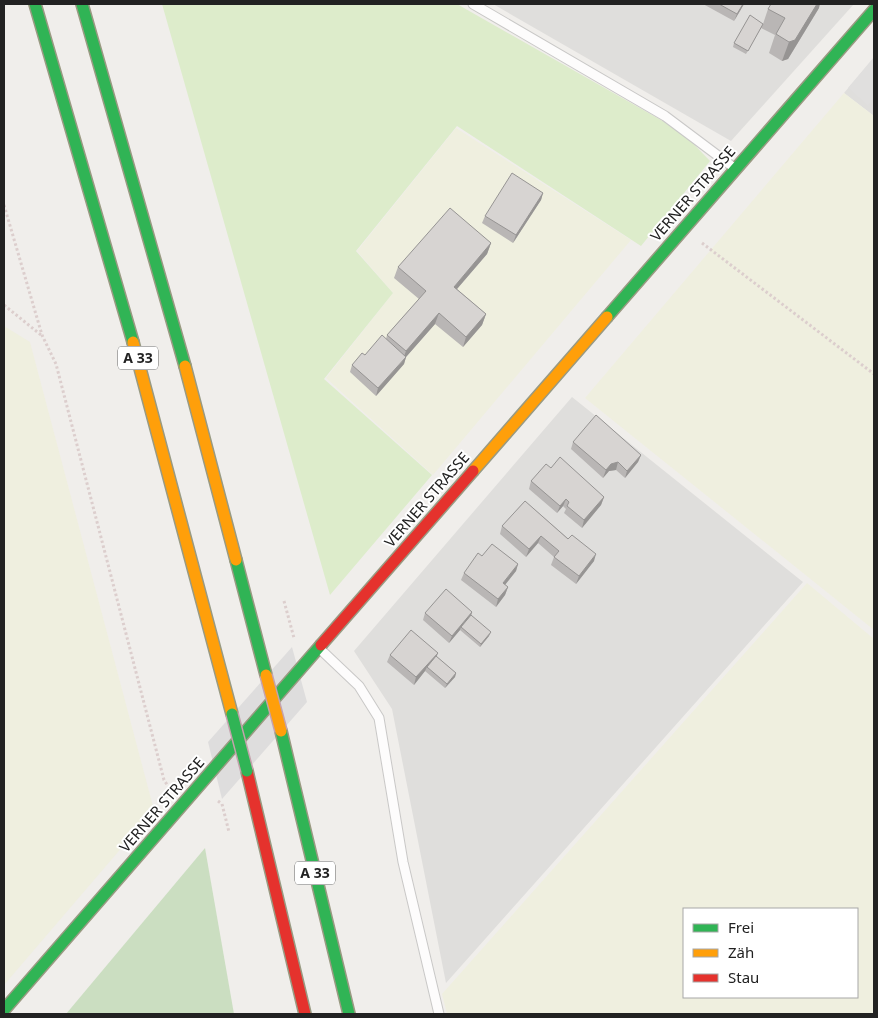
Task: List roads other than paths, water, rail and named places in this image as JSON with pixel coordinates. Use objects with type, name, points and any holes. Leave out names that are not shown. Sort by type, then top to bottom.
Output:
[{"type":"main road","name":"A 33","points":[[35,4],[138,361],[232,714],[305,1014]]},
{"type":"main road","name":"A 33","points":[[82,4],[180,352],[281,731],[349,1014]]},
{"type":"main road","name":"VERNER STRASSE","points":[[4,1010],[874,10]]},
{"type":"lane","points":[[473,4],[665,116],[735,169]]},
{"type":"lane","points":[[320,648],[359,686],[379,718],[403,862],[439,1014]]}]
